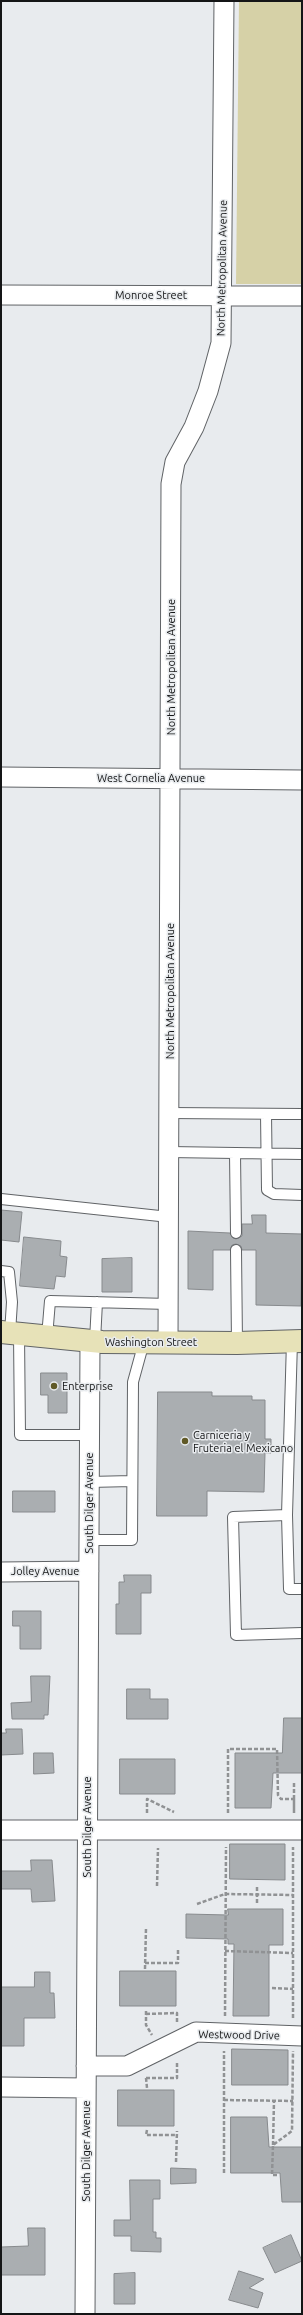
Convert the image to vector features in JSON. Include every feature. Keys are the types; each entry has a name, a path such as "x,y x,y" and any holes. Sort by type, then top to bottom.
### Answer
{"main road":[{"name":"Washington Street","path":"10,1333 92,1341 237,1343 297,1341"}],"street":[{"name":"North Metropolitan Avenue","path":"168,1342 171,484 175,462 194,427 210,384 220,342 222,296 224,1"},
{"name":"Monroe Street","path":"1,295 302,296"},
{"name":"West Cornelia Avenue","path":"1,777 302,780"},
{"name":"South Dilger Avenue","path":"85,2314 89,1482 92,1341"},
{"name":"Jolley Avenue","path":"1,1572 89,1571"},
{"path":"1,1830 87,1830 298,1837"},
{"name":"Westwood Drive","path":"86,2066 127,2066 196,2032 297,2036"},
{"path":"1,2087 86,2088"}],"lane":[{"path":"169,1113 302,1114"},
{"path":"266,1114 267,1190 274,1194 302,1195"},
{"path":"169,1152 302,1154"},
{"path":"235,1154 236,1233"},
{"path":"1,1199 169,1217"},
{"path":"236,1250 237,1343"},
{"path":"1,1271 8,1272 12,1302 10,1333 20,1435 90,1435"},
{"path":"47,1336 50,1301 169,1304"},
{"path":"92,1341 97,1302"},
{"path":"297,1341 287,1515 289,1589 302,1589"},
{"path":"89,1540 132,1540 133,1382 144,1342"},
{"path":"89,1482 132,1481"},
{"path":"287,1515 233,1517 236,1635 302,1633"}],"path":[{"path":"228,1814 228,1749 277,1749 278,1795 281,1799 289,1799 294,1799 294,1806 294,1814 294,1821 294,1814 294,1806 294,1798 294,1783"},
{"path":"147,1820 147,1799 179,1814"},
{"path":"273,2145 292,2131 292,2101 297,2036 293,1989 293,1895 298,1837"},
{"path":"224,2173 226,1840"},
{"path":"157,1886 158,1848"},
{"path":"257,1885 257,1903"},
{"path":"197,1904 225,1894 293,1895"},
{"path":"145,1969 146,1928"},
{"path":"145,1963 178,1963 178,1949"},
{"path":"225,1951 293,1953"},
{"path":"272,1988 293,1989"},
{"path":"146,2078 177,2078 169,2045 177,2014 146,2012 146,2025 169,2045"},
{"path":"143,2075 146,2078 147,2088"},
{"path":"224,2100 292,2101"},
{"path":"274,2100 272,2175 277,2175"},
{"path":"146,2130 146,2135 176,2135"},
{"path":"176,2131 176,2162"}],"shaded area":[{"path":"239,1 302,1 302,284 236,284"}],"building":[{"path":"1,1210 22,1212 19,1242 1,1240"},
{"path":"252,1215 266,1215 266,1233 302,1234 301,1306 256,1305 256,1250 242,1250 241,1246 236,1244 232,1245 230,1250 213,1250 213,1290 188,1289 188,1231 230,1233 233,1238 236,1239 242,1236 242,1224 252,1224"},
{"path":"24,1237 61,1241 60,1256 67,1257 65,1277 56,1276 54,1289 20,1286"},
{"path":"132,1258 132,1292 102,1292 102,1259"},
{"name":"Enterprise","path":"41,1373 67,1373 67,1413 48,1413 48,1395 41,1395"},
{"path":"158,1392 212,1392 212,1396 252,1396 252,1400 265,1400 265,1439 271,1439 271,1453 265,1453 264,1492 207,1491 207,1516 157,1516"},
{"path":"13,1491 55,1491 55,1512 13,1512"},
{"path":"124,1575 151,1575 151,1593 141,1593 141,1634 116,1634 116,1604 119,1604 119,1582 124,1582"},
{"path":"13,1611 41,1611 41,1649 20,1649 20,1626 13,1626"},
{"path":"31,1676 50,1676 48,1715 44,1715 44,1719 12,1719 11,1703 31,1702"},
{"path":"127,1689 150,1689 150,1699 168,1699 168,1719 127,1719"},
{"path":"284,1718 302,1718 302,1773 273,1773 271,1808 235,1808 235,1753 282,1753"},
{"path":"6,1729 22,1729 23,1754 1,1755 1,1733 6,1733"},
{"path":"34,1753 53,1753 54,1773 34,1774"},
{"path":"120,1759 175,1759 175,1794 120,1794"},
{"path":"230,1844 285,1844 285,1880 230,1879"},
{"path":"31,1860 52,1860 55,1901 32,1902 31,1889 1,1889 1,1871 31,1871"},
{"path":"228,1909 283,1909 283,1945 269,1945 269,2016 233,2016 234,1944 228,1944 228,1939 186,1938 186,1914 228,1915"},
{"path":"120,1971 176,1971 176,2006 120,2006"},
{"path":"35,1972 50,1972 50,1993 54,1993 55,2018 24,2018 24,2046 1,2046 1,1987 34,1987"},
{"path":"232,2049 288,2050 288,2085 232,2085"},
{"path":"118,2090 174,2090 174,2126 118,2126"},
{"path":"231,2117 267,2117 269,2147 302,2147 302,2202 282,2202 280,2173 231,2173"},
{"path":"171,2168 196,2169 196,2183 171,2184"},
{"path":"130,2180 160,2180 160,2199 153,2199 153,2232 156,2232 156,2238 161,2238 161,2252 131,2251 131,2236 114,2236 114,2220 130,2220"},
{"path":"28,2228 45,2228 45,2275 1,2275 1,2247 28,2246"},
{"path":"291,2235 302,2261 275,2273 263,2248"},
{"path":"239,2271 264,2279 249,2288 263,2293 258,2308 229,2300"},
{"path":"135,2273 135,2304 114,2304 114,2274"}],"place":[{"name":"Enterprise","path":"54,1386"},
{"name":"Carniceria y Fruteria el Mexicano","path":"185,1441"}]}
